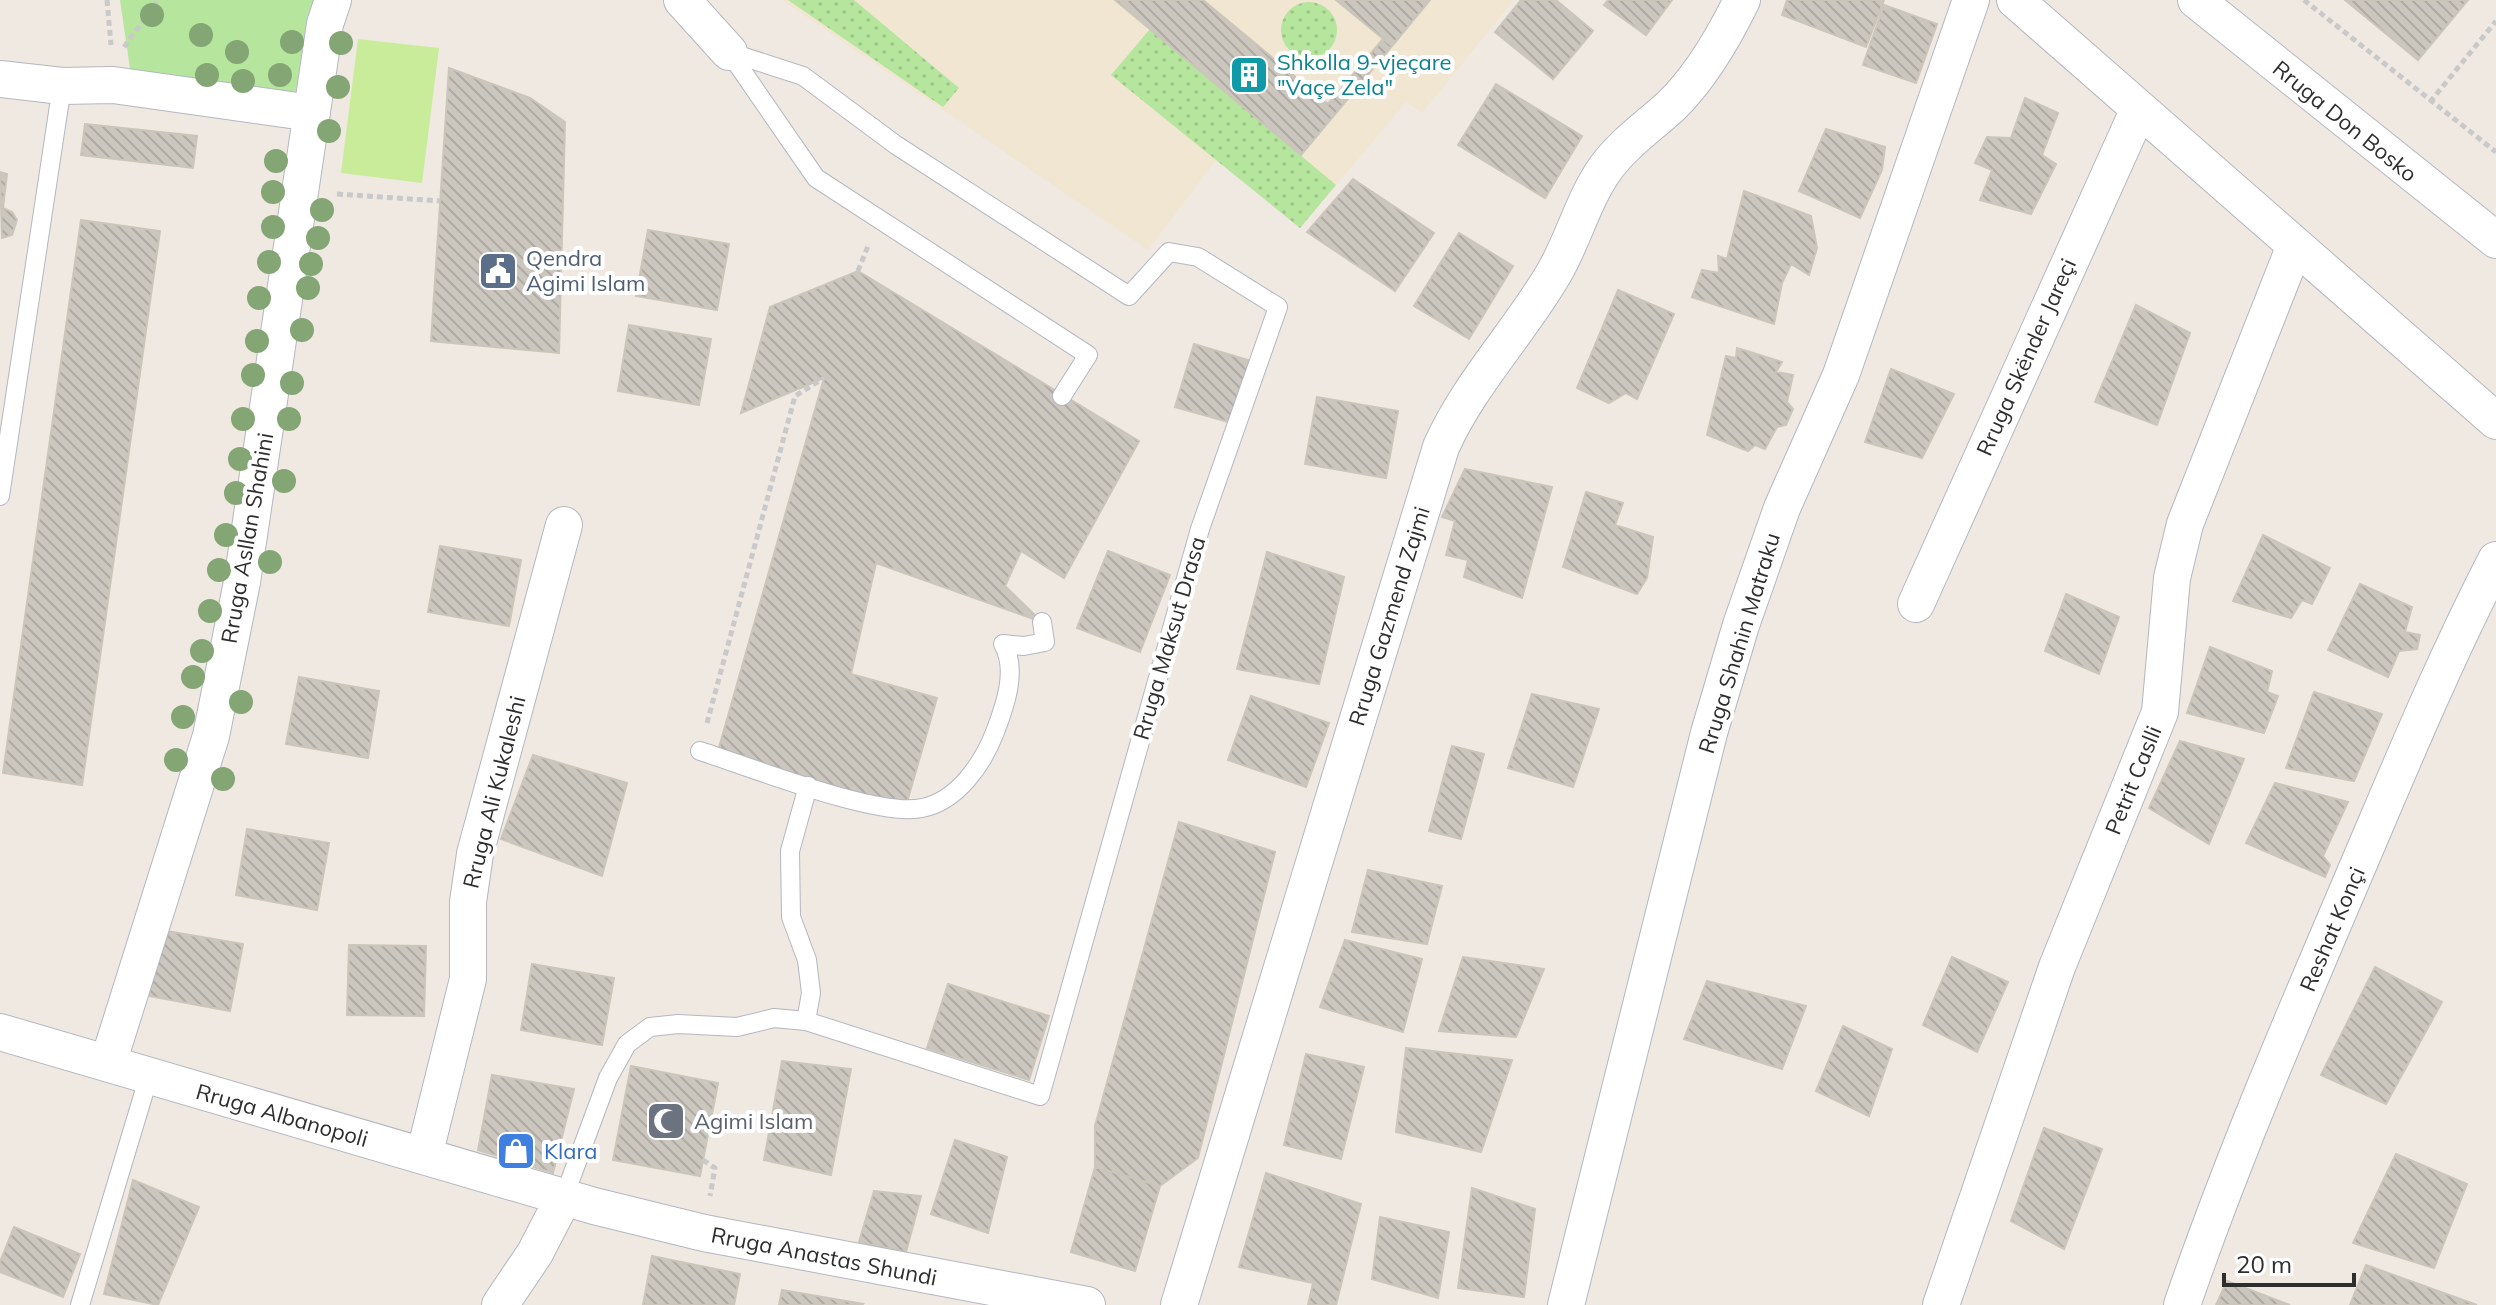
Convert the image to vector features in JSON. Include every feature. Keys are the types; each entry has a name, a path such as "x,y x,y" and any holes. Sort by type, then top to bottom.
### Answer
{"street":[{"name":"Rruga Asllan Shahini","path":"108,1063 211,736 242,582 325,24 333,0"},
{"name":"Rruga Maksut Drasa","path":"682,0 729,52"},
{"name":"Rruga Gazmend Zajmi","path":"1179,1305 1441,447 1458,409 1519,329 1555,271 1604,170 1632,138 1671,105 1706,64 1742,0"},
{"name":"Rruga Shahin Matraku","path":"1566,1305 1709,733 1741,625 1782,508 1841,375 1971,0"},
{"path":"2015,0 2294,248 2496,421"},
{"name":"Rruga Don Bosko","path":"2196,0 2496,240"},
{"path":"0,79 62,86 113,85 312,113"},
{"name":"Rruga Skënder Jareçi","path":"1916,604 2138,111"},
{"name":"Petrit Caslli","path":"1941,1305 2057,967 2160,712 2172,578 2185,524 2294,248"},
{"name":"Rruga Ali Kukaleshi","path":"424,1156 468,979 468,902 475,854 564,525"},
{"name":"Reshat Konçi","path":"2182,1305 2220,1195 2330,933 2454,641 2496,560"},
{"name":"Rruga Albanopoli","path":"0,1032 564,1197"},
{"path":"500,1305 535,1253 564,1197"},
{"name":"Rruga Anastas Shundi","path":"564,1197 704,1233 1087,1305"}],"lane":[{"path":"729,52 816,178 1088,355 1062,396"},
{"name":"Rruga Maksut Drasa","path":"564,1197 608,1078 627,1044 650,1027 678,1024 737,1027 774,1018 806,1021 1040,1096 1200,529 1278,307 1198,257 1169,252 1129,296 896,145 803,76 729,52"},
{"path":"0,496 62,86"},
{"path":"700,751 889,810 923,808 944,798 969,779 987,754 1010,683 1008,653 1003,644 1024,646 1045,642 1042,622"},
{"path":"806,1021 811,993 807,960 791,917 790,851 808,786"},
{"path":"80,1305 149,1076"}],"path":[{"path":"121,51 158,0"},
{"path":"2304,0 2496,152"},
{"path":"2430,102 2496,21"},
{"path":"2489,147 2496,139"},
{"path":"301,191 440,201"},
{"path":"700,751 795,396 824,378"}],"shaded area":[{"path":"782,0 1514,0 1422,113 1406,102 1300,228 1216,160 1148,250"}],"green space":[{"path":"120,0 316,0 294,99 131,75"},
{"path":"788,0 854,0 959,88 943,107"},
{"path":"1309,2 1329,10 1337,30 1329,50 1309,58 1289,50 1281,30 1289,10"},
{"path":"1150,29 1336,185 1300,228 1111,75"},
{"path":"358,39 439,48 422,183 341,173"}],"building":[{"name":"Shkolla 9-vjeçare \"Vaçe Zela\"","path":"1115,0 1203,0 1328,104 1383,39 1392,46 1301,155"},
{"path":"1336,0 1430,0 1392,46"},
{"path":"1521,0 1556,0 1593,31 1553,79 1495,32"},
{"path":"1608,0 1672,0 1646,35 1604,5"},
{"path":"1787,0 1884,0 1866,47 1782,15"},
{"path":"2345,0 2468,0 2418,60"},
{"path":"1884,5 1937,24 1916,83 1863,65"},
{"name":"Qendra Agimi Islam","path":"449,68 530,98 565,122 559,353 431,341"},
{"path":"1496,84 1582,136 1545,198 1458,145"},
{"path":"2025,98 2058,113 2042,155 2056,164 2031,214 1980,200 1992,170 1975,163 1987,137 2011,138"},
{"path":"85,124 197,136 193,168 81,155"},
{"path":"1826,129 1885,147 1882,170 1860,218 1799,191"},
{"path":"0,172 7,174 3,208 12,212 17,220 12,235 2,238"},
{"path":"1353,179 1434,233 1395,291 1307,232"},
{"path":"1744,191 1811,216 1817,248 1809,275 1791,264 1782,283 1774,324 1692,297 1702,270 1719,273 1718,256 1727,259"},
{"path":"81,220 160,231 82,785 3,773"},
{"path":"648,230 729,244 717,310 636,296"},
{"path":"1459,233 1513,266 1469,339 1414,306"},
{"path":"858,271 1139,441 1064,578 1021,551 1005,586 1042,622 876,563 851,674 937,698 905,809 716,758 824,378 741,413 770,307"},
{"path":"1618,290 1674,314 1637,399 1626,393 1609,403 1577,388"},
{"path":"2136,305 2190,333 2157,425 2095,402"},
{"path":"629,325 711,339 699,405 618,391"},
{"path":"1194,344 1251,361 1232,423 1175,407"},
{"path":"1737,348 1782,362 1776,372 1793,375 1787,402 1793,409 1786,425 1777,427 1765,449 1755,445 1748,451 1707,435 1726,356 1736,358"},
{"path":"1891,369 1954,394 1922,458 1865,442"},
{"path":"1317,397 1398,411 1386,478 1305,464"},
{"path":"1465,469 1552,487 1522,598 1464,577 1468,560 1446,555 1455,521 1442,517"},
{"path":"1586,492 1623,503 1615,525 1653,537 1647,578 1637,594 1563,567"},
{"path":"2263,535 2330,568 2312,604 2302,600 2291,618 2233,601"},
{"path":"440,546 521,560 509,626 428,612"},
{"path":"1108,551 1170,575 1140,652 1077,628"},
{"path":"1267,552 1344,577 1319,684 1237,669"},
{"path":"2360,584 2412,607 2405,632 2420,635 2417,649 2399,651 2388,677 2328,650"},
{"path":"2066,594 2119,617 2099,674 2045,651"},
{"path":"2210,647 2272,671 2267,692 2278,696 2264,733 2187,713"},
{"path":"299,677 379,691 368,758 286,744"},
{"path":"2314,692 2382,714 2354,781 2286,768"},
{"path":"1532,694 1599,709 1573,787 1508,768"},
{"path":"1251,696 1329,723 1306,787 1228,760"},
{"path":"2180,741 2244,759 2209,844 2149,808"},
{"path":"1452,746 1484,754 1461,839 1429,831"},
{"path":"533,755 627,783 602,876 501,839"},
{"path":"2275,783 2348,802 2323,856 2330,865 2325,877 2246,843"},
{"path":"1179,822 1275,852 1198,1158 1160,1186 1095,1167 1095,1126"},
{"path":"247,829 329,843 317,910 236,895"},
{"path":"1368,870 1442,886 1427,944 1352,932"},
{"path":"161,930 243,944 230,1011 149,996"},
{"path":"1345,940 1422,959 1403,1032 1320,1007"},
{"path":"349,945 426,946 424,1016 347,1015"},
{"path":"1463,957 1544,969 1516,1037 1439,1031"},
{"path":"1952,957 2008,982 1977,1052 1923,1025"},
{"path":"532,964 614,978 602,1045 521,1030"},
{"path":"2375,967 2442,1002 2386,1104 2321,1075"},
{"path":"1707,981 1806,1006 1782,1069 1684,1039"},
{"path":"948,984 1049,1016 1029,1080 927,1048"},
{"path":"1843,1026 1892,1049 1869,1116 1816,1091"},
{"path":"1406,1048 1512,1060 1481,1152 1396,1132"},
{"path":"1306,1054 1364,1067 1341,1159 1284,1145"},
{"path":"782,1061 851,1069 831,1175 764,1160"},
{"name":"Agimi Islam","path":"631,1066 718,1083 700,1176 613,1160"},
{"path":"492,1075 574,1089 553,1173 478,1150"},
{"path":"2044,1128 2102,1149 2064,1249 2011,1221"},
{"path":"955,1140 1007,1157 988,1233 931,1214"},
{"path":"2396,1154 2467,1184 2434,1268 2353,1243"},
{"path":"1095,1167 1160,1186 1135,1271 1071,1252"},
{"path":"1266,1173 1361,1204 1336,1305 1308,1305 1313,1283 1239,1267"},
{"path":"133,1180 199,1207 158,1305 104,1294"},
{"path":"1472,1188 1535,1209 1524,1297 1458,1288"},
{"path":"874,1191 921,1196 906,1252 859,1242"},
{"path":"1380,1217 1449,1232 1438,1298 1372,1279"},
{"path":"14,1227 80,1254 63,1297 0,1272 0,1262"},
{"path":"652,1256 740,1274 734,1305 643,1305"},
{"path":"2366,1265 2477,1305 2350,1305"},
{"path":"2227,1281 2290,1305 2216,1305"},
{"path":"782,1290 863,1304 779,1305"}],"place":[{"name":"Shkolla 9-vjeçare \"Vaçe Zela\"","path":"1249,75"},
{"name":"Qendra Agimi Islam","path":"498,271"},
{"name":"Agimi Islam","path":"666,1121"},
{"name":"Klara","path":"516,1151"}]}
